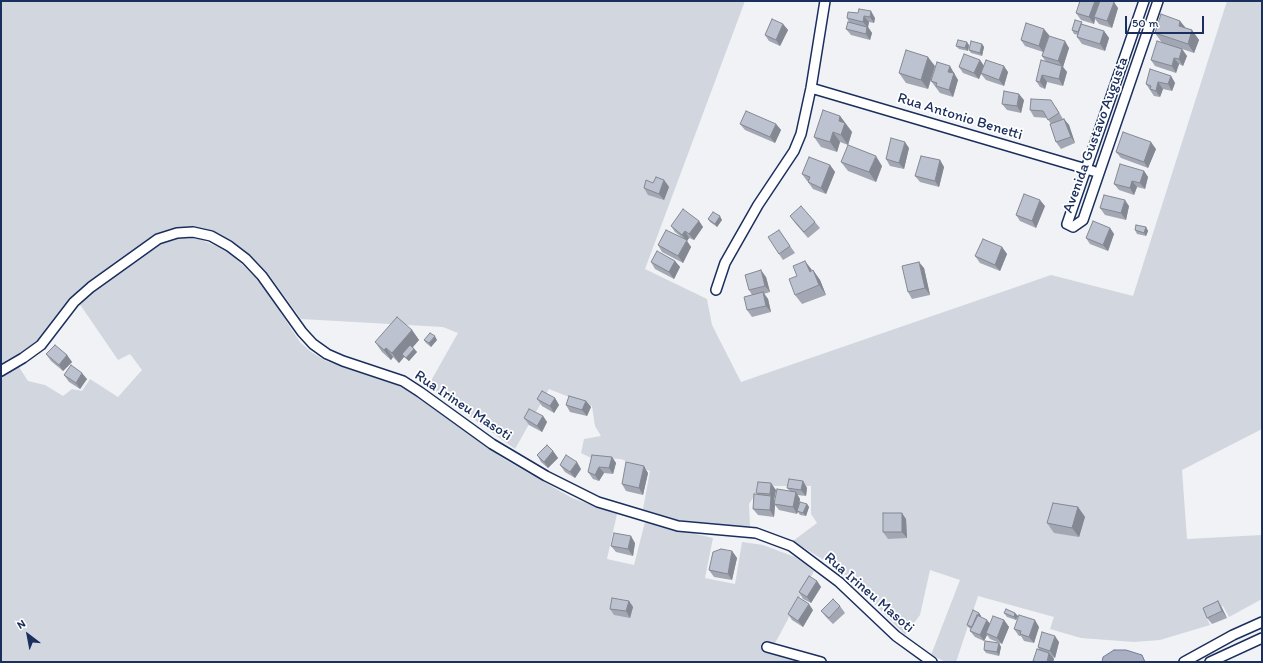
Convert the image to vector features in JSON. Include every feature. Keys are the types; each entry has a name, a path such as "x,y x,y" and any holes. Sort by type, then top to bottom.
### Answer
{"street":[{"path":"716,290 725,263 758,205 794,151 801,134 811,88 825,1"},
{"path":"1143,1 1157,3"},
{"name":"Avenida Gustavo Augusta","path":"1143,1 1087,170 1067,224 1073,226 1083,220 1157,3"},
{"name":"Rua Antonio Benetti","path":"811,88 1100,173"},
{"name":"Rua Irineu Masoti","path":"1,372 24,358 41,345 74,302 91,287 158,239 177,233 193,232 211,236 229,246 246,259 262,276 302,332 313,344 327,354 403,382 420,392 492,444 546,476 598,502 678,526 756,533 791,546 839,582 896,636 932,662"},
{"path":"1184,662 1233,635 1262,622"},
{"path":"1210,662 1262,638"},
{"path":"767,647 821,662"}],"shaded area":[{"path":"1,1 745,1 645,269 707,299 712,325 741,382 1051,275 1133,296 1227,1 1262,1 1262,429 1182,470 1187,539 1262,535 1262,599 1229,617 1223,606 1205,614 1210,625 1160,640 1134,642 1081,638 1050,629 1054,617 978,596 956,662 946,662 931,655 960,580 930,570 920,615 905,635 867,596 832,565 793,541 817,523 811,514 811,486 757,486 755,495 749,504 750,527 678,520 643,509 650,471 621,459 591,458 581,453 584,439 601,436 595,426 592,406 549,389 515,449 428,386 458,333 443,327 301,319 269,275 246,253 231,241 214,232 198,228 183,227 166,232 150,240 50,327 38,342 1,367"},
{"path":"178,236 194,237 228,251 261,283 300,342 311,352 326,361 399,386 425,401 504,459 572,498 617,514 607,559 634,565 645,522 713,538 705,578 735,584 742,542 763,545 795,557 814,571 774,645 766,642 764,651 807,662 1,662 1,376 19,367 28,381 45,385 63,396 72,389 82,391 90,379 118,397 142,370 130,354 118,360 79,303 160,243"}],"water":[{"path":"1114,650 1126,650 1142,655 1145,662 1102,662 1103,657"}],"building":[{"path":"1080,1 1095,1 1089,17 1076,13"},
{"path":"1100,1 1114,2 1107,21 1094,17"},
{"path":"859,9 871,11 870,17 864,16 863,22 847,18 848,12 858,13"},
{"path":"1161,14 1180,21 1179,26 1192,30 1188,44 1155,33"},
{"path":"772,19 783,24 776,40 765,35"},
{"path":"1075,20 1082,22 1078,32 1072,30"},
{"path":"848,22 867,27 866,34 846,29"},
{"path":"1026,23 1044,29 1039,46 1021,40"},
{"path":"1081,24 1104,31 1100,44 1077,37"},
{"path":"1049,36 1065,41 1058,61 1042,56"},
{"path":"958,40 967,42 965,48 956,46"},
{"path":"971,41 982,44 980,53 969,50"},
{"path":"1157,41 1182,49 1179,59 1174,58 1172,66 1151,60"},
{"path":"906,50 928,57 921,80 899,73"},
{"path":"964,54 980,60 974,73 959,67"},
{"path":"986,60 1004,66 999,80 981,73"},
{"path":"1041,60 1062,66 1059,79 1042,75 1040,82 1036,81"},
{"path":"937,62 950,66 948,72 954,73 949,90 936,86 937,83 931,81"},
{"path":"1150,69 1171,76 1168,84 1158,82 1156,91 1150,89 1151,86 1146,84"},
{"path":"1004,91 1019,94 1017,106 1002,104"},
{"path":"1031,99 1051,100 1059,113 1048,120 1043,111 1030,110"},
{"path":"823,110 840,116 839,121 845,123 841,135 833,132 830,142 814,137"},
{"path":"746,111 776,124 770,137 740,124"},
{"path":"1064,119 1071,137 1056,142 1050,124"},
{"path":"1123,132 1151,142 1144,162 1116,152"},
{"path":"891,138 905,142 899,163 886,159"},
{"path":"848,145 876,156 869,172 841,162"},
{"path":"921,156 940,160 935,181 915,176"},
{"path":"809,157 830,165 821,188 808,182 810,177 802,174"},
{"path":"1120,164 1144,171 1140,183 1132,181 1130,188 1114,184"},
{"path":"656,177 664,180 659,194 644,188 646,180 653,183"},
{"path":"1024,194 1040,200 1032,221 1016,215"},
{"path":"1104,195 1125,200 1121,213 1100,208"},
{"path":"801,206 815,222 804,232 790,216"},
{"path":"683,209 699,221 689,234 685,231 682,235 671,226"},
{"path":"713,212 720,216 715,224 708,219"},
{"path":"1093,221 1110,228 1103,245 1086,238"},
{"path":"1136,225 1146,227 1144,233 1135,230"},
{"path":"666,230 687,240 678,256 658,245"},
{"path":"779,230 790,246 779,254 768,237"},
{"path":"983,239 1002,247 995,265 975,256"},
{"path":"657,251 675,261 669,272 651,262"},
{"path":"805,261 810,272 813,270 819,285 795,295 789,279 797,276 793,266"},
{"path":"919,262 925,288 908,292 902,266"},
{"path":"761,270 765,286 749,290 745,275"},
{"path":"763,292 766,306 747,310 744,297"},
{"path":"397,317 412,330 392,353 386,348 384,350 375,342"},
{"path":"430,333 435,336 429,343 424,340"},
{"path":"55,345 67,355 59,365 46,354"},
{"path":"410,345 414,349 406,358 402,354"},
{"path":"71,365 82,373 76,383 64,375"},
{"path":"542,391 555,398 550,406 537,399"},
{"path":"569,396 586,401 582,410 566,405"},
{"path":"529,409 543,416 537,426 524,418"},
{"path":"547,445 553,451 544,462 537,455"},
{"path":"566,455 577,462 570,472 560,465"},
{"path":"592,455 612,457 609,468 599,467 595,475 588,472"},
{"path":"626,462 644,466 639,488 622,484"},
{"path":"789,479 803,481 801,490 787,488"},
{"path":"758,482 771,483 770,494 756,493"},
{"path":"777,489 796,492 793,507 774,504"},
{"path":"754,494 771,496 770,510 753,509"},
{"path":"800,502 807,504 803,513 797,511"},
{"path":"1053,503 1078,507 1072,528 1047,523"},
{"path":"883,513 902,513 902,532 883,532"},
{"path":"614,533 631,536 628,549 611,546"},
{"path":"721,549 732,551 728,574 709,570 713,552"},
{"path":"809,576 817,581 807,597 799,592"},
{"path":"798,597 809,604 798,621 788,614"},
{"path":"612,598 629,601 626,611 610,609"},
{"path":"833,599 840,606 829,618 821,611"},
{"path":"1218,601 1222,611 1207,618 1203,608"},
{"path":"1006,609 1015,613 1014,617 1004,613"},
{"path":"973,610 979,613 972,627 967,625"},
{"path":"977,615 987,620 980,635 970,631"},
{"path":"1019,615 1035,620 1029,637 1020,634 1021,631 1014,629"},
{"path":"993,616 1004,620 997,638 986,633"},
{"path":"1042,632 1055,636 1050,651 1038,647"},
{"path":"985,641 999,643 997,652 984,650"},
{"path":"1037,649 1049,653 1047,662 1033,661"}]}
